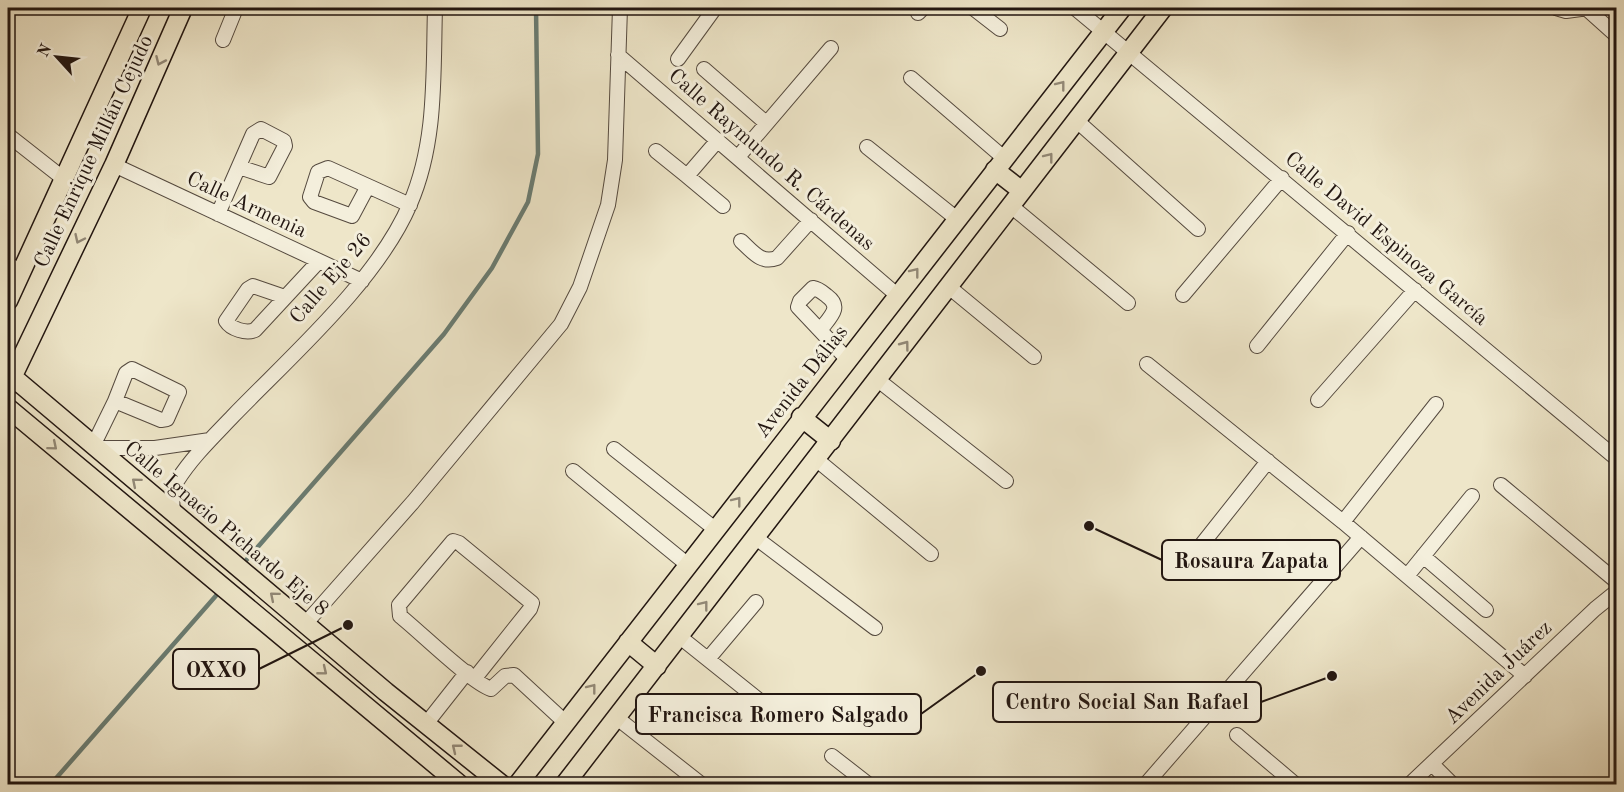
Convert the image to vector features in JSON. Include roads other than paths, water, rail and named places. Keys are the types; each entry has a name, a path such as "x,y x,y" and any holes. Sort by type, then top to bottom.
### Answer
{"main road":[{"name":"Calle Enrique Millán Cejudo","path":"8,301 14,268 64,179 142,8"},
{"name":"Calle Enrique Millán Cejudo","path":"9,379 114,165 183,8"},
{"name":"Avenida Dálias","path":"518,784 801,417 1122,8"},
{"path":"565,784 817,460 1162,8"},
{"path":"1000,164 1022,191"},
{"name":"Calle Ignacio Pichardo Eje 8","path":"9,379 247,573 386,692 501,784"},
{"path":"8,408 459,784"},
{"path":"801,417 831,441"},
{"path":"628,642 657,666"},
{"path":"371,711 386,692"}],"street":[{"path":"223,40 236,8"},
{"name":"Calle Eje 26","path":"173,512 172,494 176,482 210,440 362,281 391,240 410,205 426,161 430,139 435,8"},
{"path":"306,623 413,502 561,324 580,287 608,205 615,160 620,8"},
{"path":"678,59 715,8"},
{"path":"973,8 1000,29"},
{"path":"1075,8 1104,30"},
{"path":"1561,9 1587,8 1617,36"},
{"name":"Calle David Espinoza García","path":"1104,30 1617,458"},
{"path":"738,157 831,48"},
{"name":"Calle Raymundo R. Cárdenas","path":"618,55 897,295"},
{"path":"704,69 766,123"},
{"path":"910,78 1000,164"},
{"path":"1077,121 1198,229"},
{"path":"8,135 64,179"},
{"path":"687,176 718,140"},
{"path":"867,147 957,219"},
{"path":"656,151 723,206"},
{"name":"Calle Armenia","path":"114,165 362,281"},
{"path":"218,214 239,167"},
{"path":"1183,296 1282,178"},
{"path":"368,186 410,205"},
{"path":"1011,206 1128,303"},
{"path":"741,241 763,260 770,261 777,258 811,220"},
{"path":"1257,346 1348,233"},
{"path":"285,297 319,261"},
{"path":"950,286 1034,357"},
{"path":"1318,400 1415,290"},
{"path":"821,329 847,359"},
{"path":"1148,364 1343,522 1525,676"},
{"path":"115,401 161,420 171,414 178,392 129,370 94,447 155,448 210,440"},
{"path":"878,380 1006,481"},
{"path":"1343,522 1436,404"},
{"path":"614,449 715,529"},
{"path":"817,460 931,554"},
{"path":"1195,553 1268,461"},
{"path":"573,471 688,565"},
{"path":"1501,485 1617,581"},
{"path":"1407,576 1472,496"},
{"path":"1146,784 1361,537"},
{"path":"756,538 875,628"},
{"path":"426,724 471,675 530,609 532,603 459,543 453,541 448,544 397,610 400,616 471,675 491,689 505,676 514,675 566,723"},
{"path":"1423,556 1486,610"},
{"name":"Avenida Juárez","path":"1410,784 1595,609 1617,592"},
{"path":"708,659 756,602"},
{"path":"680,637 765,705"},
{"path":"617,718 701,784"},
{"path":"1237,735 1294,784"},
{"path":"832,756 868,784"},
{"path":"1432,764 1452,784"}],"waterway":[{"path":"242,565 444,334 492,268 528,202 538,154 536,8"},
{"path":"51,784 221,590"}],"place":[{"name":"Rosaura Zapata","path":"1089,526"},
{"name":"OXXO","path":"348,625"},
{"name":"Francisca Romero Salgado","path":"981,671"},
{"name":"Centro Social San Rafael","path":"1332,676"}]}
